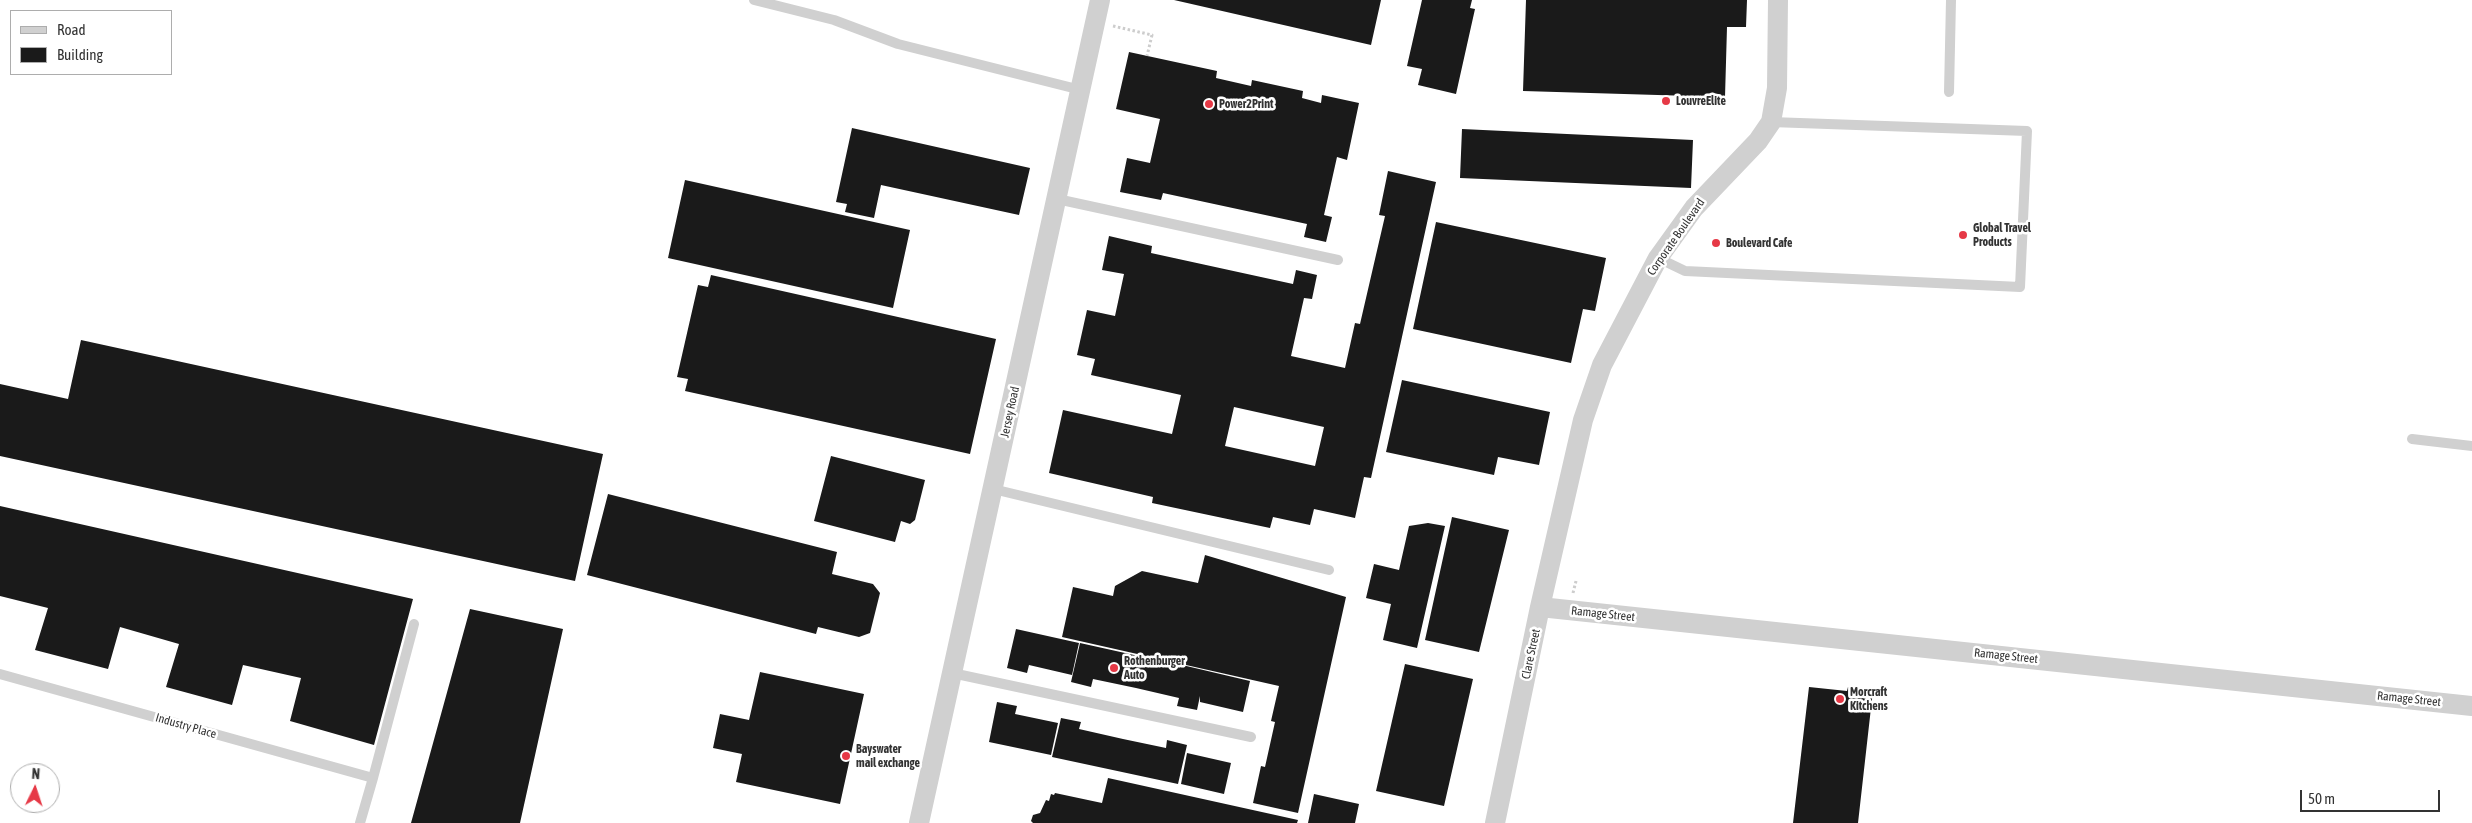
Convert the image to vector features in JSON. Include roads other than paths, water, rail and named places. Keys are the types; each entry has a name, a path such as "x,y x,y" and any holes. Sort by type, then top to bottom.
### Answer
{"street":[{"name":"Jersey Road","path":"919,823 1100,0"},
{"name":"Corporate Boulevard","path":"1567,485 1583,420 1602,365 1658,258 1694,208 1758,141 1771,122 1777,88 1778,0"},
{"name":"Clare Street","path":"1495,823 1567,485"},
{"name":"Ramage Street","path":"1540,607 2472,706"}],"lane":[{"path":"754,0 834,20 898,44 1080,90"},
{"path":"1949,92 1951,0"},
{"path":"1658,258 1684,271 2020,287 2027,131 1771,122"},
{"path":"1057,199 1338,260"},
{"path":"2412,439 2472,446"},
{"path":"992,489 1330,570"},
{"path":"360,823 414,624"},
{"path":"952,673 1251,737"},
{"name":"Industry Place","path":"0,674 372,778"}],"place":[{"name":"LouvreElite","path":"1666,101"},
{"name":"Power2Print","path":"1209,104"},
{"name":"Global Travel Products","path":"1963,235"},
{"name":"Boulevard Cafe","path":"1716,243"},
{"name":"Rothenburger Auto","path":"1114,668"},
{"name":"Morcraft Kitchens","path":"1840,699"},
{"name":"Bayswater mail exchange","path":"846,756"}]}
